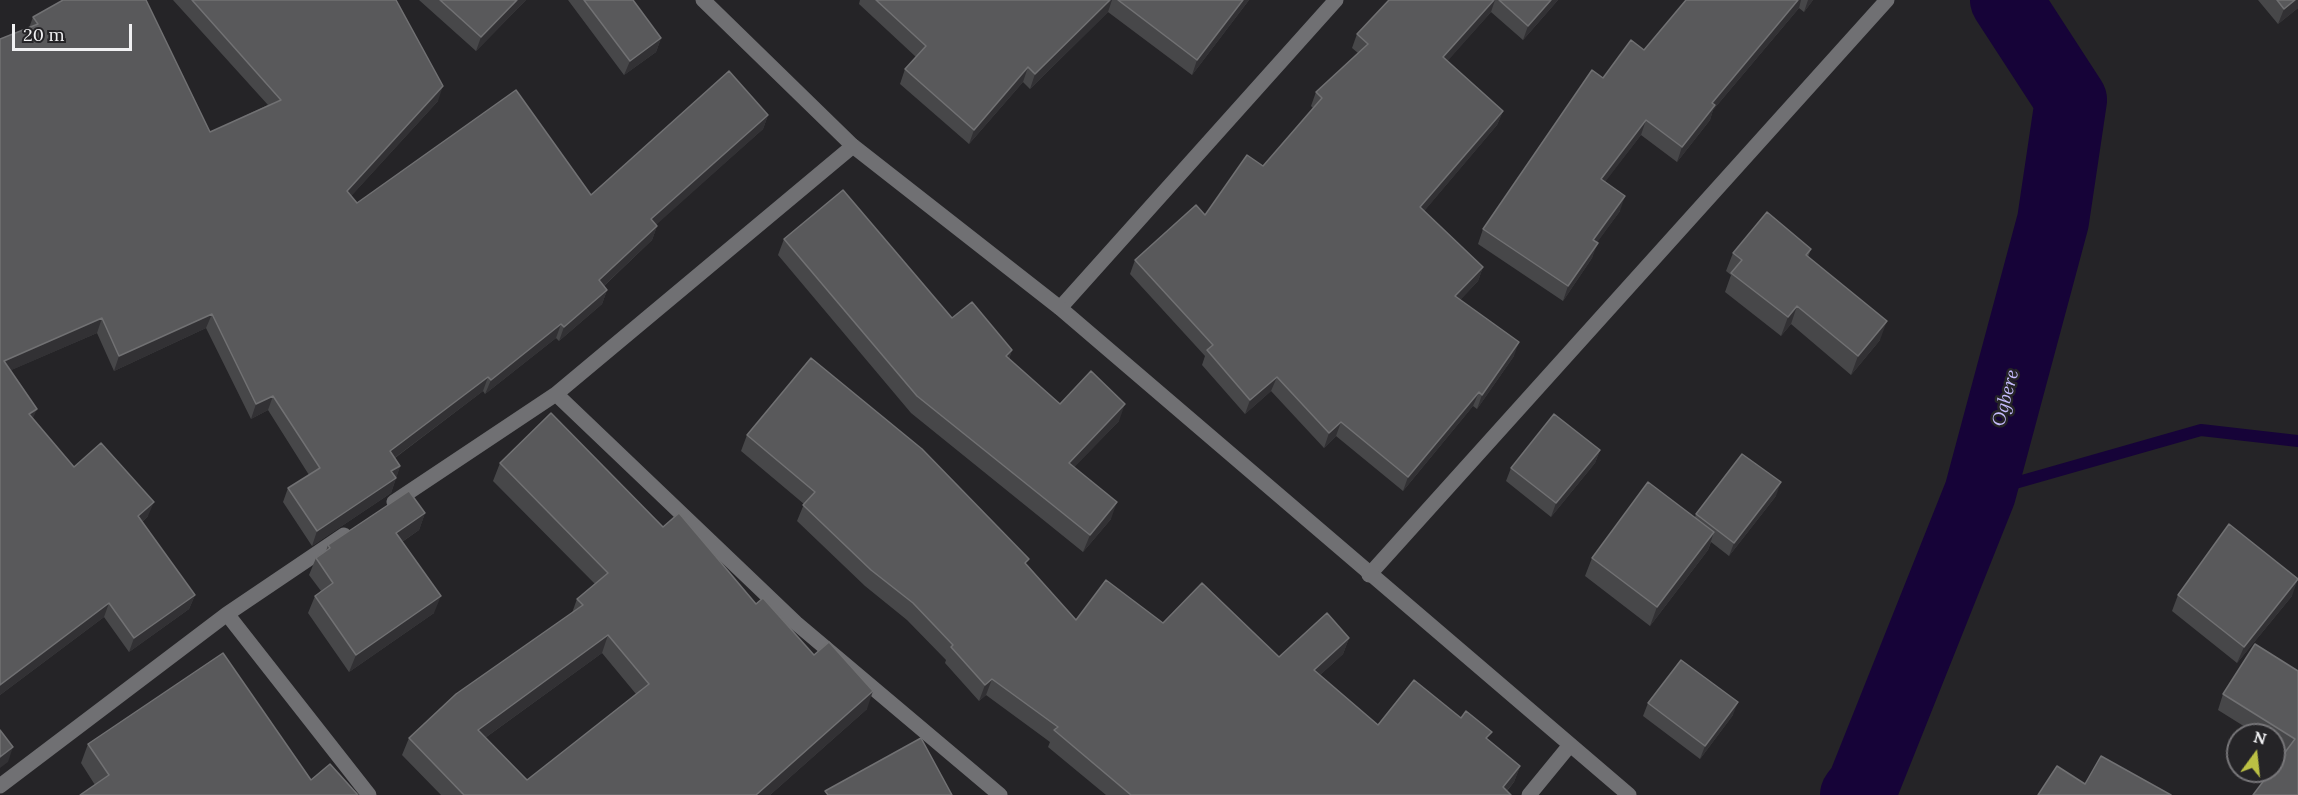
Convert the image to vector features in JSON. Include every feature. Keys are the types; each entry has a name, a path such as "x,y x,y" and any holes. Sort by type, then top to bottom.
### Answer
{"street":[{"path":"703,0 853,146 1060,308 1369,575 1629,795"},
{"path":"1060,308 1336,0"},
{"path":"1369,575 1887,0"},
{"path":"386,507 556,394 853,146"},
{"path":"556,394 796,623 1000,795"},
{"path":"0,786 226,614 356,527"},
{"path":"226,614 369,795"},
{"path":"1529,795 1570,746"}],"building":[{"path":"63,0 146,0 210,132 281,100 192,0 396,0 443,86 347,191 357,203 516,90 591,195 729,71 768,115 651,219 657,226 599,280 607,290 564,327 561,324 491,380 488,377 390,451 400,466 391,471 396,478 317,531 288,488 320,468 273,396 256,404 212,314 119,356 102,318 4,361 37,409 29,414 74,467 101,443 154,502 138,516 195,595 134,638 109,603 0,685 0,39 38,24 33,17"},
{"path":"440,0 517,0 481,37"},
{"path":"584,0 633,0 661,38 630,61"},
{"path":"876,0 1110,0 1035,74 1028,67 974,130 905,69 926,46"},
{"path":"1118,0 1243,0 1197,60"},
{"path":"1389,0 1494,0 1443,57 1503,111 1420,207 1483,267 1455,296 1519,342 1482,395 1479,392 1408,477 1341,422 1329,433 1277,377 1250,400 1207,350 1213,345 1135,260 1196,205 1205,215 1247,155 1263,166 1322,98 1316,92 1368,44 1357,34"},
{"path":"1499,0 1551,0 1528,26"},
{"path":"1686,0 1798,0 1712,103 1715,105 1682,147 1646,120 1601,179 1625,196 1593,240 1598,243 1568,286 1483,229 1592,70 1603,78 1631,40 1644,50"},
{"path":"2277,0 2295,0 2284,9"},
{"path":"843,190 952,318 972,302 1012,350 1006,356 1060,404 1091,371 1125,404 1069,463 1117,502 1090,535 917,396 784,239"},
{"path":"1767,212 1811,249 1806,255 1887,321 1858,356 1797,306 1788,317 1731,273 1742,260 1733,253"},
{"path":"811,358 922,449 1029,559 1025,563 1076,620 1106,580 1163,623 1202,583 1279,657 1327,613 1349,638 1314,670 1378,725 1414,680 1461,718 1466,711 1492,732 1486,738 1520,766 1503,787 1511,795 1131,795 1054,730 1058,727 992,679 985,685 951,647 953,645 913,603 871,570 803,505 815,492 747,435"},
{"path":"551,413 663,527 679,513 756,604 763,598 814,655 829,642 873,691 756,795 464,795 409,738 456,694 583,605 577,599 608,573 500,463","holes":["608,635 649,684 527,780 478,730"]},
{"path":"1554,414 1600,450 1556,503 1511,468"},
{"path":"1742,454 1781,482 1734,543 1696,514"},
{"path":"1648,482 1714,532 1657,607 1592,558"},
{"path":"409,491 425,513 396,533 441,596 356,655 315,596 333,583 316,558 330,548 328,545"},
{"path":"2229,524 2298,579 2244,647 2178,595"},
{"path":"2255,644 2298,671 2298,795 2253,795 2262,783 2286,783 2286,751 2295,739 2286,733 2286,723 2269,723 2223,694"},
{"path":"223,653 311,780 330,764 358,795 80,795 109,775 88,744"},
{"path":"1681,660 1738,702 1705,746 1648,703"},
{"path":"0,730 13,747 0,757"},
{"path":"921,738 952,795 828,795 825,791"},
{"path":"2101,756 2171,795 2038,795 2057,766 2085,784"}],"waterway":[{"name":"Ogbere","path":"1856,795 1863,786 1980,493 2053,221 2071,100 2006,0"},
{"path":"1980,493 2201,430 2298,441"}]}
